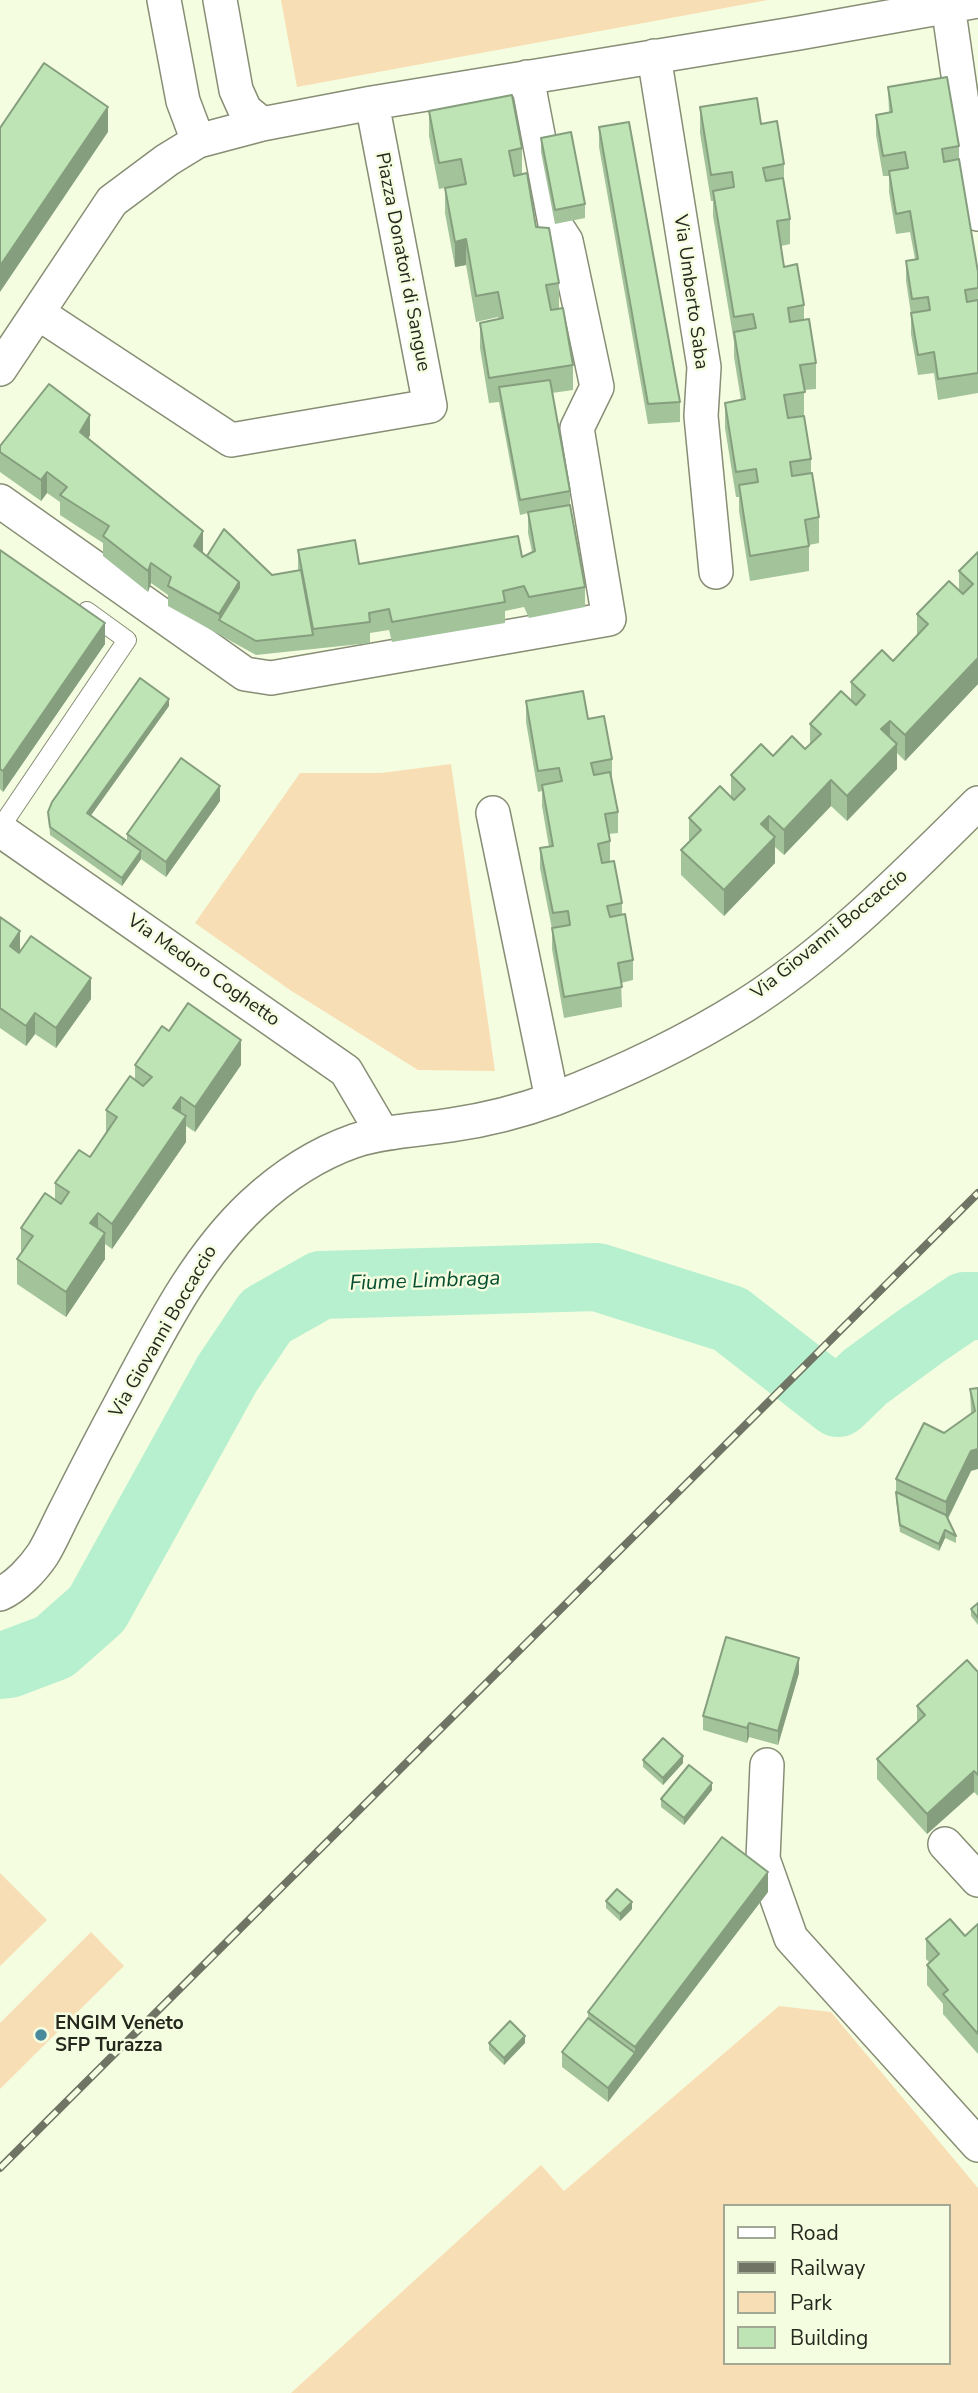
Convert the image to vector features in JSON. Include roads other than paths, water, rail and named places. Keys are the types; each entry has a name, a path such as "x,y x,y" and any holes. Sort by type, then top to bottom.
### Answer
{"street":[{"path":"164,0 183,101 198,141"},
{"path":"220,0 236,90 245,110 262,124"},
{"path":"0,369 112,201 167,160 198,141 262,124 372,103 963,3 978,214"},
{"name":"Via Umberto Saba","path":"654,56 704,367 701,416 716,572"},
{"path":"0,500 245,674 271,678 609,619 577,428 597,387 566,241 555,224 527,77"},
{"name":"Piazza Donatori di Sangue","path":"38,313 231,440 430,406 372,103"},
{"name":"Via Giovanni Boccaccio","path":"0,1594 11,1589 42,1555 129,1388 188,1284 217,1241 254,1202 294,1172 354,1141 496,1116 552,1099 692,1036 745,1005 799,966 860,916 978,803"},
{"path":"493,813 552,1099"},
{"name":"Via Medoro Coghetto","path":"0,829 346,1071 383,1134"},
{"path":"767,1765 762,1859 791,1938 978,2145"},
{"path":"945,1844 978,1880"}],"lane":[{"path":"0,829 127,640 74,602"}],"waterway":[{"name":"Fiume Limbraga","path":"0,1665 54,1647 97,1609 227,1374 266,1316 321,1285 597,1277 730,1319 838,1403 865,1377 921,1336 965,1306 978,1306"}],"railway":[{"path":"0,2168 978,1193"}],"place":[{"name":"ENGIM Veneto SFP Turazza","path":"41,2035"}]}
